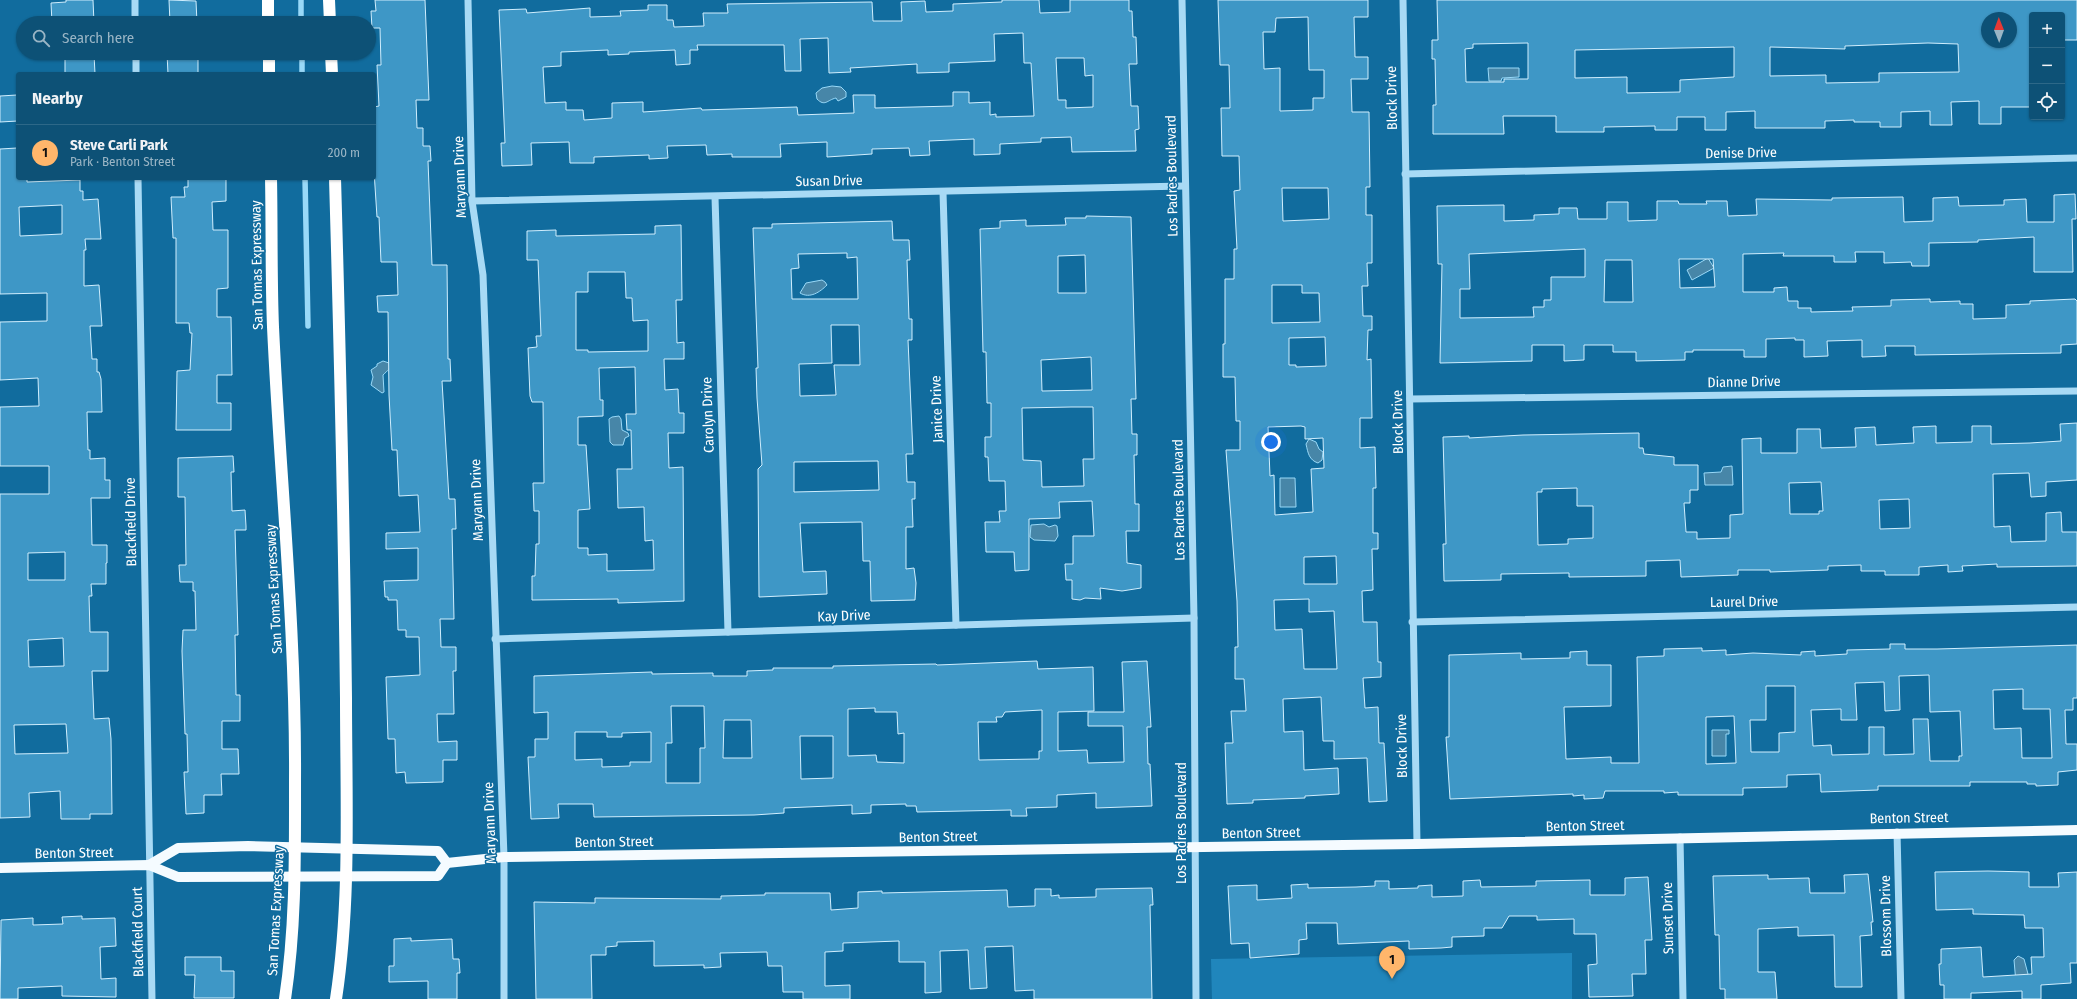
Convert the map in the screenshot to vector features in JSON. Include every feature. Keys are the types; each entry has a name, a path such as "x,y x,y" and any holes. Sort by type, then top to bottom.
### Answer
{"highway":[{"path":"268,0 268,16"},
{"path":"329,0 330,16"},
{"path":"269,60 269,72"},
{"path":"331,60 332,72"},
{"name":"San Tomas Expressway","path":"271,180 273,326 293,650 295,877 290,963 285,999"},
{"path":"335,180 345,582 346,848 346,877 340,970 336,999"}],"main road":[{"name":"Benton Street","path":"446,863 504,857 1194,848 1897,832 2077,830"},
{"name":"Benton Street","path":"149,865 178,848 248,846 295,846 438,851 446,863"},
{"name":"Benton Street","path":"0,868 149,865 178,877 438,876 446,863"}],"street":[{"path":"135,0 136,16"},
{"name":"Maryann Drive","path":"468,0 472,201 483,276 504,857 504,999"},
{"name":"Los Padres Boulevard","path":"1182,0 1194,618 1194,848 1196,999"},
{"name":"Block Drive","path":"1404,0 1405,174 1417,844"},
{"path":"136,60 136,72"},
{"name":"Denise Drive","path":"1405,174 2077,158"},
{"name":"Blackfield Drive","path":"138,180 149,865"},
{"name":"Susan Drive","path":"472,201 1185,186"},
{"name":"Janice Drive","path":"943,192 956,626"},
{"name":"Carolyn Drive","path":"715,197 728,632"},
{"name":"Dianne Drive","path":"1410,399 2077,391"},
{"name":"Laurel Drive","path":"1412,622 2077,607"},
{"name":"Kay Drive","path":"495,639 1194,618"},
{"name":"Blossom Drive","path":"1897,832 1901,999"},
{"name":"Sunset Drive","path":"1680,838 1683,999"},
{"name":"Blackfield Court","path":"149,865 152,999"}],"shaded area":[{"path":"1488,68 1519,68 1519,77 1502,78 1501,81 1489,81"},
{"path":"832,86 841,87 846,92 846,97 838,101 836,98 824,103 817,99 816,93 822,88"},
{"path":"1708,258 1714,268 1692,280 1687,270"},
{"path":"822,280 827,285 815,294 804,295 800,293 806,283"},
{"path":"383,361 389,363 390,367 383,375 384,392 382,393 371,385 373,377 371,370"},
{"path":"619,416 621,419 622,430 628,433 629,436 625,438 623,445 613,445 610,442 609,419"},
{"path":"1309,439 1316,442 1319,449 1323,452 1322,460 1318,463 1311,458 1308,453 1306,444"},
{"path":"1732,466 1733,485 1705,485 1704,473 1721,472 1723,467"},
{"path":"1280,478 1295,478 1296,507 1280,507"},
{"path":"1044,524 1049,527 1055,525 1057,526 1058,536 1055,541 1034,540 1030,537 1031,525"},
{"path":"1712,730 1729,730 1729,734 1726,734 1726,756 1712,756"},
{"path":"1572,953 1572,999 1212,999 1211,959"},
{"path":"2018,956 2024,959 2028,974 2016,983 2014,960"}],"building":[{"path":"66,0 93,0 94,16 52,16 51,3 66,2"},
{"path":"169,0 196,1 197,16 170,16"},
{"path":"375,0 425,0 429,100 416,100 417,128 423,128 423,146 430,146 431,161 428,161 432,265 447,265 448,359 450,359 451,381 442,381 449,499 455,499 456,529 452,529 454,619 440,619 441,647 456,647 456,671 453,671 454,714 437,714 438,742 457,741 457,760 443,760 443,782 406,783 405,772 396,773 395,739 388,739 386,677 420,675 419,637 406,637 406,630 398,630 397,600 388,600 388,597 385,597 384,581 418,580 418,548 386,549 386,533 420,532 418,495 399,496 397,450 392,450 389,395 388,312 378,312 377,296 398,295 397,262 381,262 379,217 377,217 375,180 376,180 376,107 379,106 377,65 381,65 380,28 376,28 376,16 371,16 371,11 376,11"},
{"path":"1002,0 1039,0 1040,13 1070,12 1070,0 1129,0 1129,11 1132,11 1133,37 1136,37 1137,64 1129,64 1131,106 1138,106 1139,129 1135,130 1136,151 1072,152 1071,137 1041,138 1041,142 1000,144 1000,154 974,155 974,139 929,141 930,155 910,156 909,148 872,149 872,154 827,157 827,142 780,144 781,157 732,157 732,154 707,155 706,145 667,146 668,158 649,159 649,155 594,157 594,163 570,163 569,142 531,143 532,165 502,166 501,143 505,143 499,10 526,9 527,13 590,8 590,17 621,16 620,11 648,10 648,5 667,5 667,20 673,20 674,27 704,26 703,13 728,13 727,4 872,2 873,21 902,21 901,2 925,1 926,12 953,11 953,4 1002,2","holes":["1023,33 1024,63 1031,63 1034,116 996,117 996,114 990,115 990,102 969,103 969,92 953,92 953,106 875,108 875,95 853,95 854,113 798,115 797,107 702,110 701,108 643,112 643,102 612,103 612,118 584,120 583,110 566,110 566,102 545,103 543,67 561,66 561,52 608,50 608,55 629,54 629,52 675,50 676,65 690,64 690,50 698,50 697,45 784,45 785,71 801,71 800,39 828,38 829,73 851,72 850,68 917,64 917,73 949,72 949,63 995,61 994,34","1056,58 1084,58 1085,76 1093,75 1093,107 1066,108 1066,100 1058,100"]},
{"path":"1218,0 1368,0 1368,17 1354,17 1355,57 1368,57 1368,79 1351,79 1352,112 1369,112 1370,187 1366,187 1366,215 1372,215 1372,263 1367,263 1368,286 1362,286 1363,316 1372,316 1372,330 1368,330 1367,360 1371,359 1372,418 1360,418 1360,448 1375,447 1376,488 1373,488 1373,533 1378,533 1378,549 1372,549 1373,590 1362,591 1363,622 1377,622 1378,662 1381,662 1381,677 1363,678 1365,708 1378,707 1379,743 1384,743 1387,801 1369,802 1367,758 1334,759 1334,741 1323,741 1321,697 1283,699 1284,732 1303,731 1304,770 1338,768 1339,794 1305,796 1305,798 1253,800 1253,803 1227,804 1225,743 1233,743 1231,711 1246,711 1244,679 1235,679 1235,647 1238,647 1237,601 1226,450 1240,450 1240,421 1236,421 1235,377 1223,377 1223,344 1225,344 1225,279 1234,279 1234,249 1237,249 1234,191 1240,190 1239,156 1222,156 1221,108 1230,108 1229,65 1220,65","holes":["1308,17 1309,70 1324,70 1324,98 1313,98 1313,110 1280,111 1280,68 1264,69 1263,32 1275,32 1276,18","1282,188 1328,188 1329,219 1283,221","1272,285 1302,285 1302,293 1319,293 1320,322 1272,323","1325,337 1326,366 1296,367 1296,365 1289,365 1289,338","1301,426 1305,427 1305,439 1323,438 1324,468 1311,469 1313,512 1275,515 1274,475 1270,476 1268,427","1336,556 1337,584 1304,584 1304,557","1309,599 1309,612 1334,611 1337,669 1304,669 1302,629 1275,630 1274,600"]},
{"path":"1437,0 2077,0 2077,40 2065,40 2065,12 2029,12 2029,107 2001,107 2001,124 1979,124 1979,101 1951,102 1952,125 1930,125 1930,111 1901,112 1901,127 1880,127 1880,122 1854,122 1854,120 1825,121 1825,128 1755,128 1755,111 1726,112 1726,130 1705,130 1705,117 1677,117 1677,130 1655,130 1655,126 1604,127 1604,132 1556,132 1556,116 1503,116 1504,134 1433,134 1433,105 1436,105 1435,59 1432,59 1432,40 1438,40","holes":["1528,43 1528,79 1504,79 1504,82 1466,82 1465,49 1473,48 1473,44","1928,43 1958,44 1959,72 1879,73 1879,82 1826,83 1826,75 1770,76 1770,47 1845,49 1845,46","1734,47 1734,77 1680,80 1680,92 1627,93 1627,77 1575,78 1575,50"]},
{"path":"65,60 94,60 95,72 65,72"},
{"path":"167,60 198,60 198,72 168,72"},
{"path":"16,95 16,121 0,122 0,96"},
{"path":"16,148 16,180 27,180 27,182 80,180 80,191 83,191 83,200 98,199 101,239 85,239 86,250 84,250 84,286 99,285 102,326 90,326 92,359 97,359 97,372 99,372 101,379 102,412 87,412 88,450 90,450 90,459 105,458 105,480 110,480 110,498 91,498 92,545 107,545 107,563 106,584 91,584 92,596 89,596 90,632 108,632 108,671 92,671 94,719 109,718 111,739 112,814 90,814 90,819 61,819 60,791 29,793 30,817 0,818 0,494 49,494 49,466 0,466 0,407 39,406 38,378 0,380 0,322 47,321 47,293 0,294 0,149","holes":["62,205 62,234 20,236 19,207","65,552 65,580 28,580 28,553","63,638 64,666 29,667 28,640","66,724 68,753 15,754 14,725"]},
{"path":"188,180 226,180 226,201 212,202 213,230 228,230 228,288 217,289 217,317 231,317 232,375 217,375 217,403 231,403 231,430 176,430 177,371 190,370 192,333 190,333 189,323 176,323 176,238 173,238 171,197 185,197 184,187 188,187"},
{"path":"2075,194 2076,219 2072,219 2073,272 2034,272 2034,237 1978,240 1978,242 1929,243 1929,266 1912,266 1911,262 1884,263 1884,252 1855,252 1856,262 1834,262 1834,256 1783,256 1784,253 1743,254 1743,292 1774,292 1774,288 1787,287 1788,301 1798,301 1798,308 1811,308 1811,312 1853,311 1852,307 1891,306 1891,300 1930,299 1930,302 1960,301 1960,304 1973,304 1973,319 2006,318 2006,305 2030,304 2030,301 2075,299 2077,301 2077,344 2061,345 2061,353 1915,355 1915,346 1885,346 1886,356 1862,357 1862,340 1827,341 1828,356 1804,357 1804,340 1795,340 1795,338 1766,339 1766,357 1744,357 1744,350 1693,350 1693,352 1685,352 1685,360 1636,361 1636,352 1613,352 1613,345 1584,345 1584,360 1564,361 1564,345 1532,345 1532,361 1440,363 1442,264 1438,264 1437,206 1504,205 1504,221 1534,220 1534,215 1559,214 1559,208 1577,208 1578,219 1607,219 1607,202 1628,202 1628,221 1657,220 1657,201 1678,201 1679,204 1707,204 1706,201 1727,201 1728,216 1757,215 1756,199 1832,200 1832,198 1903,197 1904,222 1933,221 1933,198 1958,197 1959,206 2004,205 2004,200 2026,199 2027,222 2054,222 2054,195","holes":["1585,249 1585,277 1551,277 1551,300 1544,300 1544,307 1533,307 1534,317 1460,318 1460,289 1470,289 1469,254","1679,259 1713,259 1715,287 1680,288","1605,260 1632,260 1633,302 1604,302"]},
{"path":"1086,216 1131,217 1136,399 1131,399 1132,434 1137,434 1137,455 1134,455 1135,504 1139,504 1139,531 1126,531 1127,563 1141,565 1141,588 1122,591 1100,588 1101,599 1085,598 1080,600 1072,599 1072,580 1066,580 1065,564 1073,564 1073,536 1094,536 1092,501 1059,502 1060,518 1029,519 1029,570 1015,571 1014,552 986,552 985,522 1000,522 999,511 1006,511 1005,481 989,481 988,457 985,457 985,437 991,437 991,403 987,403 986,352 983,352 980,229 1000,228 1000,221 1026,220 1026,226 1066,225 1065,218 1086,218","holes":["1085,255 1086,293 1058,293 1058,256","1091,357 1092,390 1042,391 1041,360","1093,407 1094,459 1083,459 1084,486 1042,487 1041,461 1023,460 1022,408"]},
{"path":"892,221 893,240 909,240 910,260 907,260 909,319 912,319 912,340 908,340 913,454 906,454 907,482 915,482 915,499 912,499 913,527 906,527 906,569 914,568 916,583 915,600 871,601 870,561 863,561 862,522 800,523 803,572 826,571 827,594 759,597 758,469 762,465 757,398 756,368 758,368 753,228 772,228 772,224","holes":["847,253 847,258 857,257 858,299 792,299 791,269 799,268 798,254","831,325 859,325 860,365 834,365 836,395 800,396 799,364 832,363","878,461 879,490 794,492 794,462"]},
{"path":"681,225 682,300 676,300 677,343 684,342 684,359 664,359 665,390 678,389 679,413 684,413 684,433 668,433 669,468 683,467 684,601 618,603 618,599 532,600 532,576 535,576 536,544 539,544 539,511 534,511 533,483 544,483 543,402 532,402 530,396 528,348 537,347 536,336 541,336 538,260 527,260 527,231 556,230 556,236 655,234 655,226","holes":["588,272 625,272 626,298 632,298 633,321 648,320 648,351 588,352 588,350 576,350 576,292 588,292","635,367 636,414 626,414 627,430 631,430 632,469 617,469 618,508 644,507 645,541 653,540 654,570 607,571 607,554 588,555 588,548 578,548 578,510 590,509 586,445 578,445 578,417 603,416 603,400 600,400 599,368"]},
{"path":"2077,423 2077,480 2046,482 2046,496 2031,497 2029,473 1993,474 1994,527 2010,526 2011,542 2046,541 2046,513 2061,512 2062,532 2077,532 2077,566 1997,567 1997,564 1962,566 1963,571 1948,572 1948,565 1919,567 1919,575 1885,575 1885,571 1861,571 1861,565 1828,566 1828,570 1770,572 1770,570 1738,570 1738,575 1681,577 1680,560 1646,561 1646,576 1569,577 1569,573 1501,574 1501,580 1444,581 1443,544 1446,544 1443,437 1469,436 1469,438 1523,435 1639,433 1639,448 1643,448 1644,454 1674,457 1674,465 1698,465 1698,490 1690,490 1690,503 1684,503 1686,532 1697,532 1697,539 1730,538 1730,515 1743,514 1742,439 1761,438 1761,453 1797,453 1797,429 1820,429 1821,448 1856,447 1855,428 1875,427 1876,445 1914,443 1913,427 1936,426 1936,443 1972,442 1972,426 1991,426 1991,444 2030,443 2061,441 2060,424","holes":["1821,482 1823,511 1819,511 1819,514 1790,514 1789,483","1577,488 1577,506 1593,506 1593,538 1568,539 1568,544 1538,545 1537,492 1542,492 1542,489","1909,499 1910,528 1880,529 1879,500"]},
{"path":"233,456 234,472 231,472 232,511 245,510 246,526 246,530 235,530 238,635 235,635 236,695 240,695 240,721 222,721 222,749 238,749 239,774 221,774 222,795 204,795 204,813 186,814 184,772 188,772 182,651 183,630 196,630 195,591 193,591 193,582 180,582 179,565 186,565 185,497 178,497 178,458"},
{"path":"1890,644 1905,644 1905,649 2077,645 2077,698 2073,698 2073,710 2065,710 2066,744 2077,744 2077,770 2058,772 2058,785 2036,786 2036,784 2027,784 2027,782 1970,782 1970,786 1878,786 1878,790 1821,792 1820,774 1787,775 1787,787 1743,788 1743,795 1678,795 1678,792 1664,793 1664,791 1605,791 1603,798 1584,799 1584,795 1573,796 1573,794 1450,799 1446,737 1449,737 1449,655 1521,653 1521,659 1570,658 1570,652 1587,651 1587,665 1611,665 1611,706 1564,707 1566,759 1611,757 1611,763 1639,763 1637,657 1664,656 1664,649 1702,648 1702,651 1726,650 1726,655 1753,653 1801,655 1801,652 1815,651 1815,656 1847,654 1847,650 1890,649","holes":["1929,675 1930,712 1960,711 1962,756 1959,756 1959,761 1930,761 1928,719 1913,719 1914,754 1884,755 1884,727 1869,727 1869,754 1832,755 1831,745 1813,746 1811,710 1841,709 1841,720 1857,720 1855,683 1884,682 1885,711 1900,710 1899,676","1766,686 1795,686 1795,732 1779,733 1779,752 1751,752 1750,720 1766,720","2023,689 2023,709 2050,709 2052,758 2022,758 2021,728 1994,729 1993,690","1734,716 1736,763 1706,764 1706,717"]},
{"path":"1037,661 1038,669 1093,667 1094,711 1058,712 1058,751 1087,750 1088,763 1124,762 1123,726 1088,726 1088,712 1124,712 1122,662 1147,661 1151,727 1147,727 1148,764 1150,764 1152,806 1096,808 1096,793 1057,795 1057,807 1026,808 1027,816 1011,816 1011,810 917,812 916,806 906,806 906,804 871,805 871,813 852,814 852,805 784,808 784,813 754,815 594,817 593,804 558,804 559,818 531,819 528,757 535,757 535,739 548,739 548,712 534,713 534,676 652,672 652,674 713,673 713,676 747,676 747,671 773,670 773,668 937,665","holes":["671,706 704,706 705,748 700,748 700,783 666,783 666,743 672,743","875,708 875,712 897,712 898,734 904,733 904,763 877,762 876,755 848,756 848,709","1042,710 1042,751 1039,751 1039,759 979,760 978,722 997,722 996,717 1002,717 1005,712","724,720 751,720 752,758 723,758","575,732 607,732 607,737 622,737 622,733 651,732 651,762 630,762 630,766 602,767 602,759 575,760","800,736 833,736 833,778 801,779"]},
{"path":"1935,872 2029,872 2029,887 2059,887 2058,873 2077,872 2077,963 2070,963 2071,983 2041,985 2041,999 2022,999 2022,991 1971,993 1971,999 1944,999 1944,985 1940,985 1939,964 1941,964 1941,949 1981,947 1983,977 2032,974 2031,957 2044,957 2043,928 2025,928 2024,915 1973,914 1973,909 1936,910"},
{"path":"1868,874 1873,922 1871,922 1872,935 1860,936 1862,987 1835,987 1834,935 1798,936 1798,927 1758,929 1758,972 1775,972 1777,999 1725,999 1725,989 1720,989 1719,935 1715,935 1713,876 1768,875 1768,879 1809,878 1810,893 1845,893 1844,875"},
{"path":"1648,877 1652,940 1645,940 1646,974 1632,974 1633,996 1589,997 1588,965 1597,964 1596,934 1574,934 1574,919 1537,920 1537,916 1509,916 1502,928 1484,928 1484,936 1452,937 1452,947 1441,948 1409,949 1409,941 1338,944 1337,923 1306,923 1307,939 1299,940 1299,954 1250,958 1249,943 1231,944 1228,886 1257,885 1257,900 1292,898 1291,885 1308,884 1308,888 1356,887 1375,886 1375,881 1389,881 1389,889 1418,888 1418,886 1432,885 1432,897 1463,896 1463,881 1480,880 1481,887 1536,886 1536,881 1590,880 1590,895 1625,895 1625,878"},
{"path":"1152,888 1153,905 1150,905 1152,999 1034,999 1034,990 1015,991 1013,946 985,947 987,988 970,989 968,950 940,951 941,992 925,993 925,962 899,962 899,941 843,943 843,951 825,952 825,986 850,985 850,999 803,999 803,992 783,992 782,966 768,966 767,952 720,953 721,967 704,968 704,965 654,966 654,941 617,942 617,946 606,947 606,955 591,955 592,999 536,999 534,902 595,903 595,898 721,899 721,896 765,895 765,893 830,893 831,910 858,908 858,892 882,891 882,893 1007,890 1008,907 1035,906 1035,889 1051,889 1051,896 1059,895 1059,898 1096,897 1096,889"},
{"path":"82,916 82,919 115,918 116,946 100,947 101,979 116,978 116,997 62,996 62,986 18,988 18,999 0,999 1,920 33,918 33,925 63,924 62,917"},
{"path":"411,938 411,941 452,939 453,959 459,959 460,973 457,973 457,999 428,999 428,981 389,982 389,966 394,966 394,939"},
{"path":"185,957 221,957 221,971 234,971 234,998 194,998 195,975 185,975"}],"waterway":[{"path":"301,0 301,16"},
{"path":"302,60 302,72"},
{"path":"305,180 308,326"}],"place":[{"name":"Steve Carli Park","path":"1392,979"}]}
